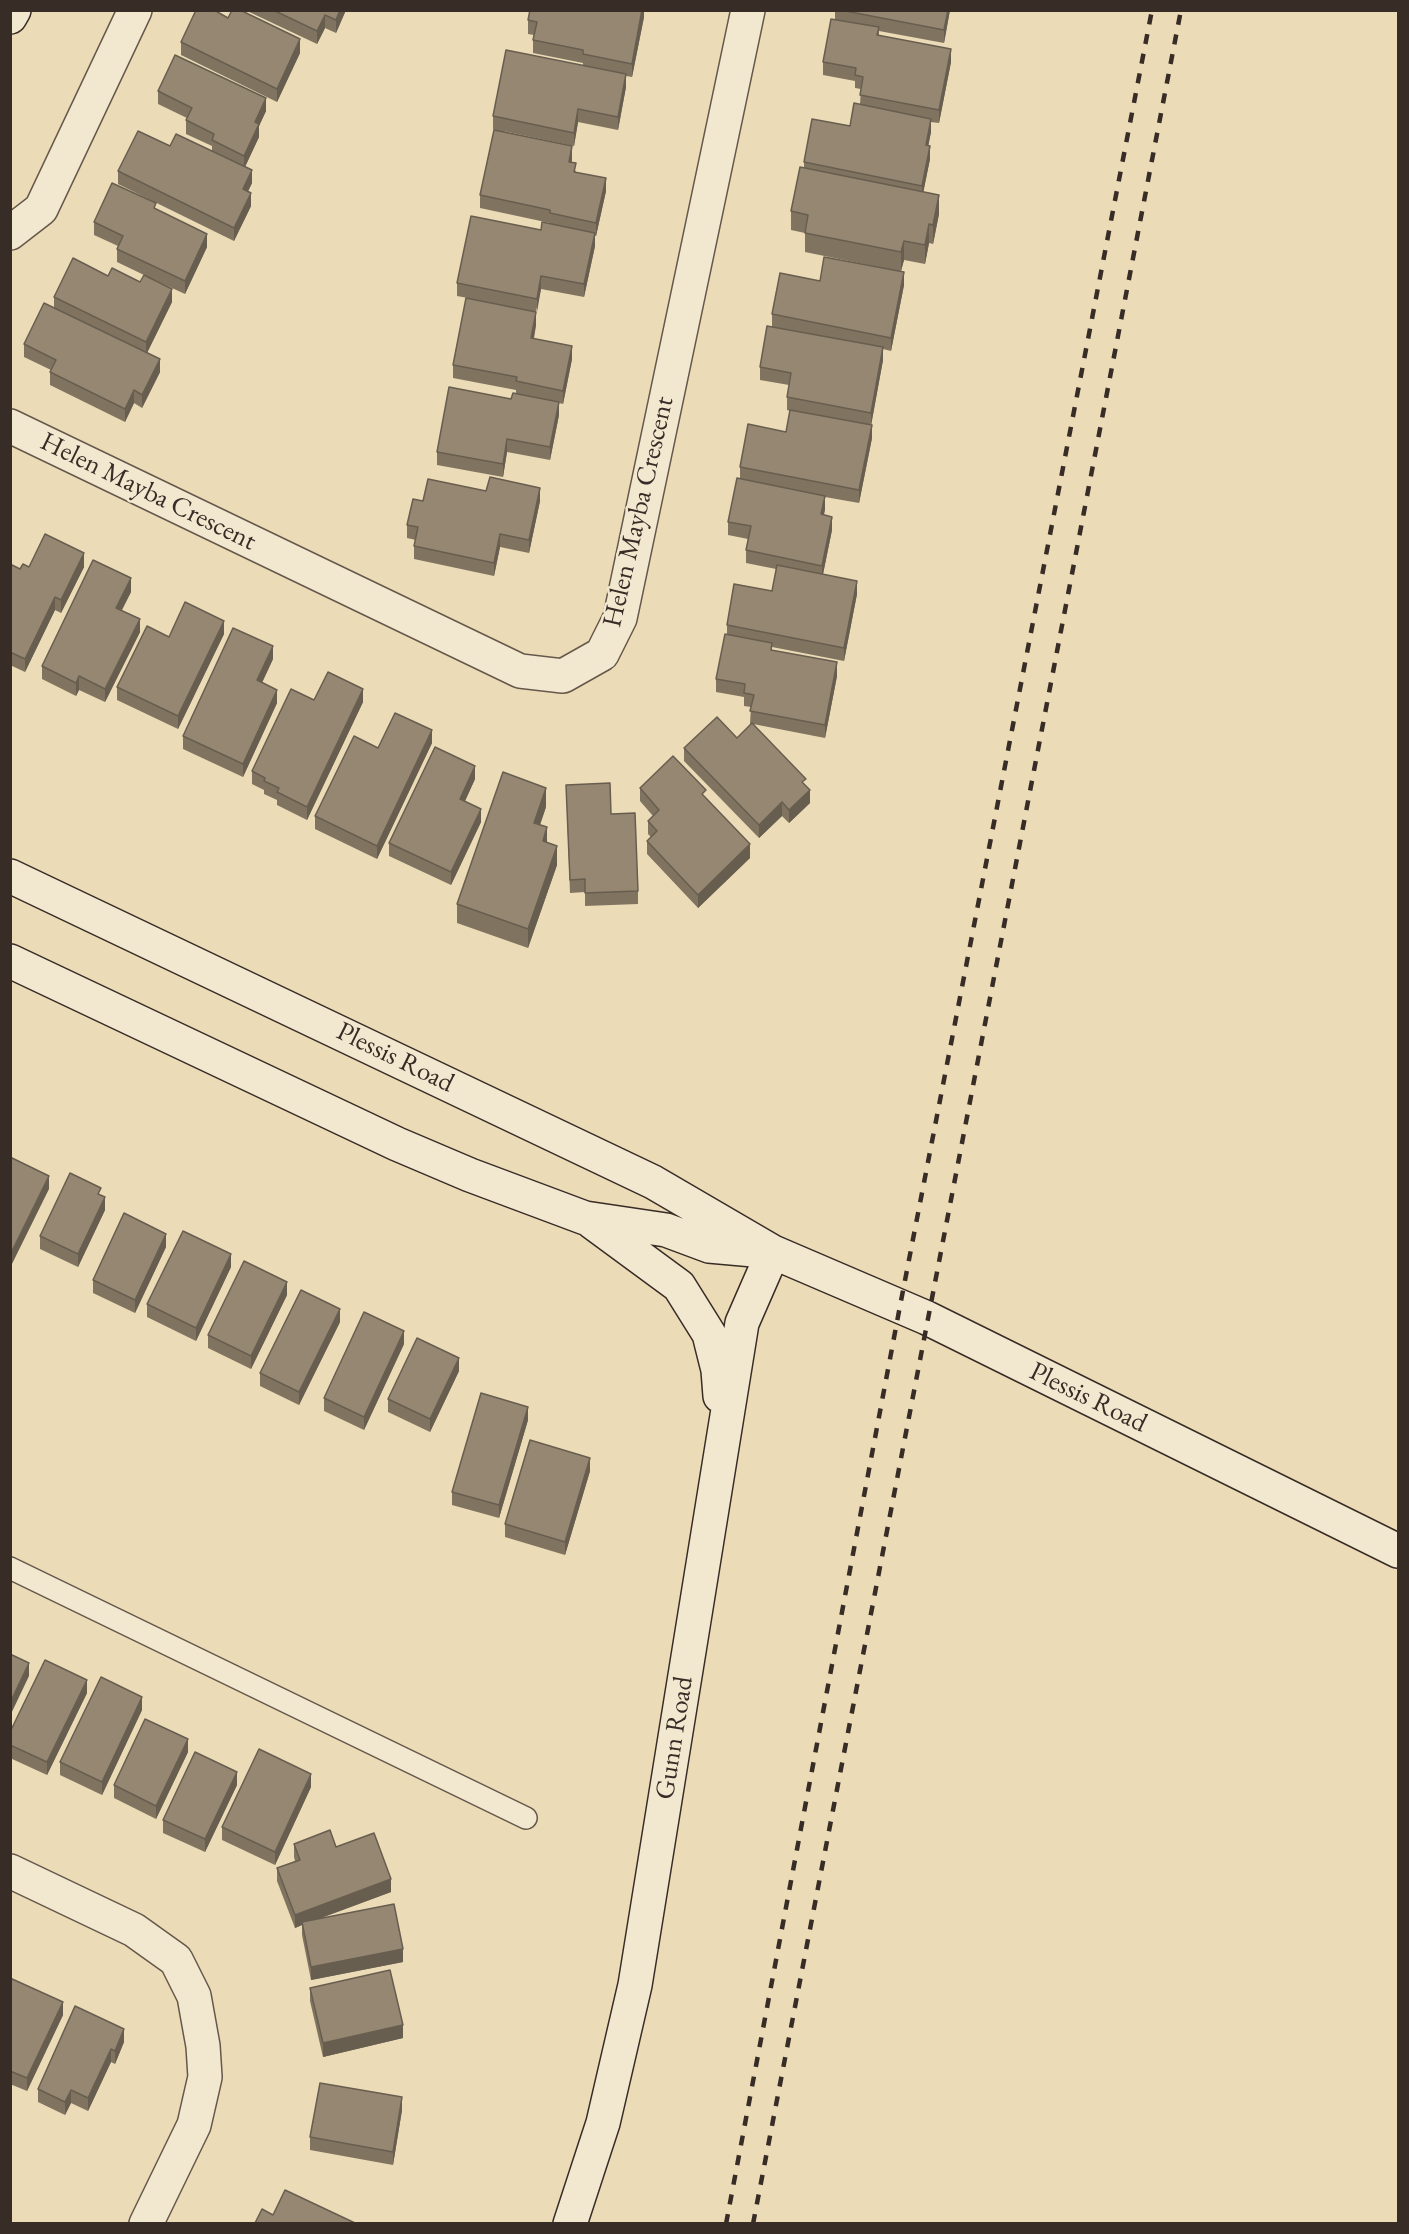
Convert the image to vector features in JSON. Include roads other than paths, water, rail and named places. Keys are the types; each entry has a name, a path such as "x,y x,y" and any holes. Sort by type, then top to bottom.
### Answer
{"street":[{"path":"10,17 14,10"},
{"path":"10,232 41,209 135,10"},
{"name":"Helen Mayba Crescent","path":"10,426 520,671 563,676 602,654 620,618 748,10"},
{"name":"Plessis Road","path":"10,876 653,1182 773,1252 927,1318 1398,1551"},
{"name":"Plessis Road","path":"10,961 397,1144 585,1218 666,1230 709,1246 773,1252"},
{"path":"585,1218 679,1286 696,1311 709,1334 718,1370 723,1430"},
{"name":"Gunn Road","path":"570,2223 603,2123 635,1985 742,1323 773,1252"},
{"path":"10,1870 134,1930 176,1960 194,1996 203,2046 205,2078 194,2125 146,2223"}],"lane":[{"path":"10,1568 525,1818"}],"railway":[{"path":"726,2224 900,1306 1152,10"},
{"path":"753,2224 1181,10"}]}
